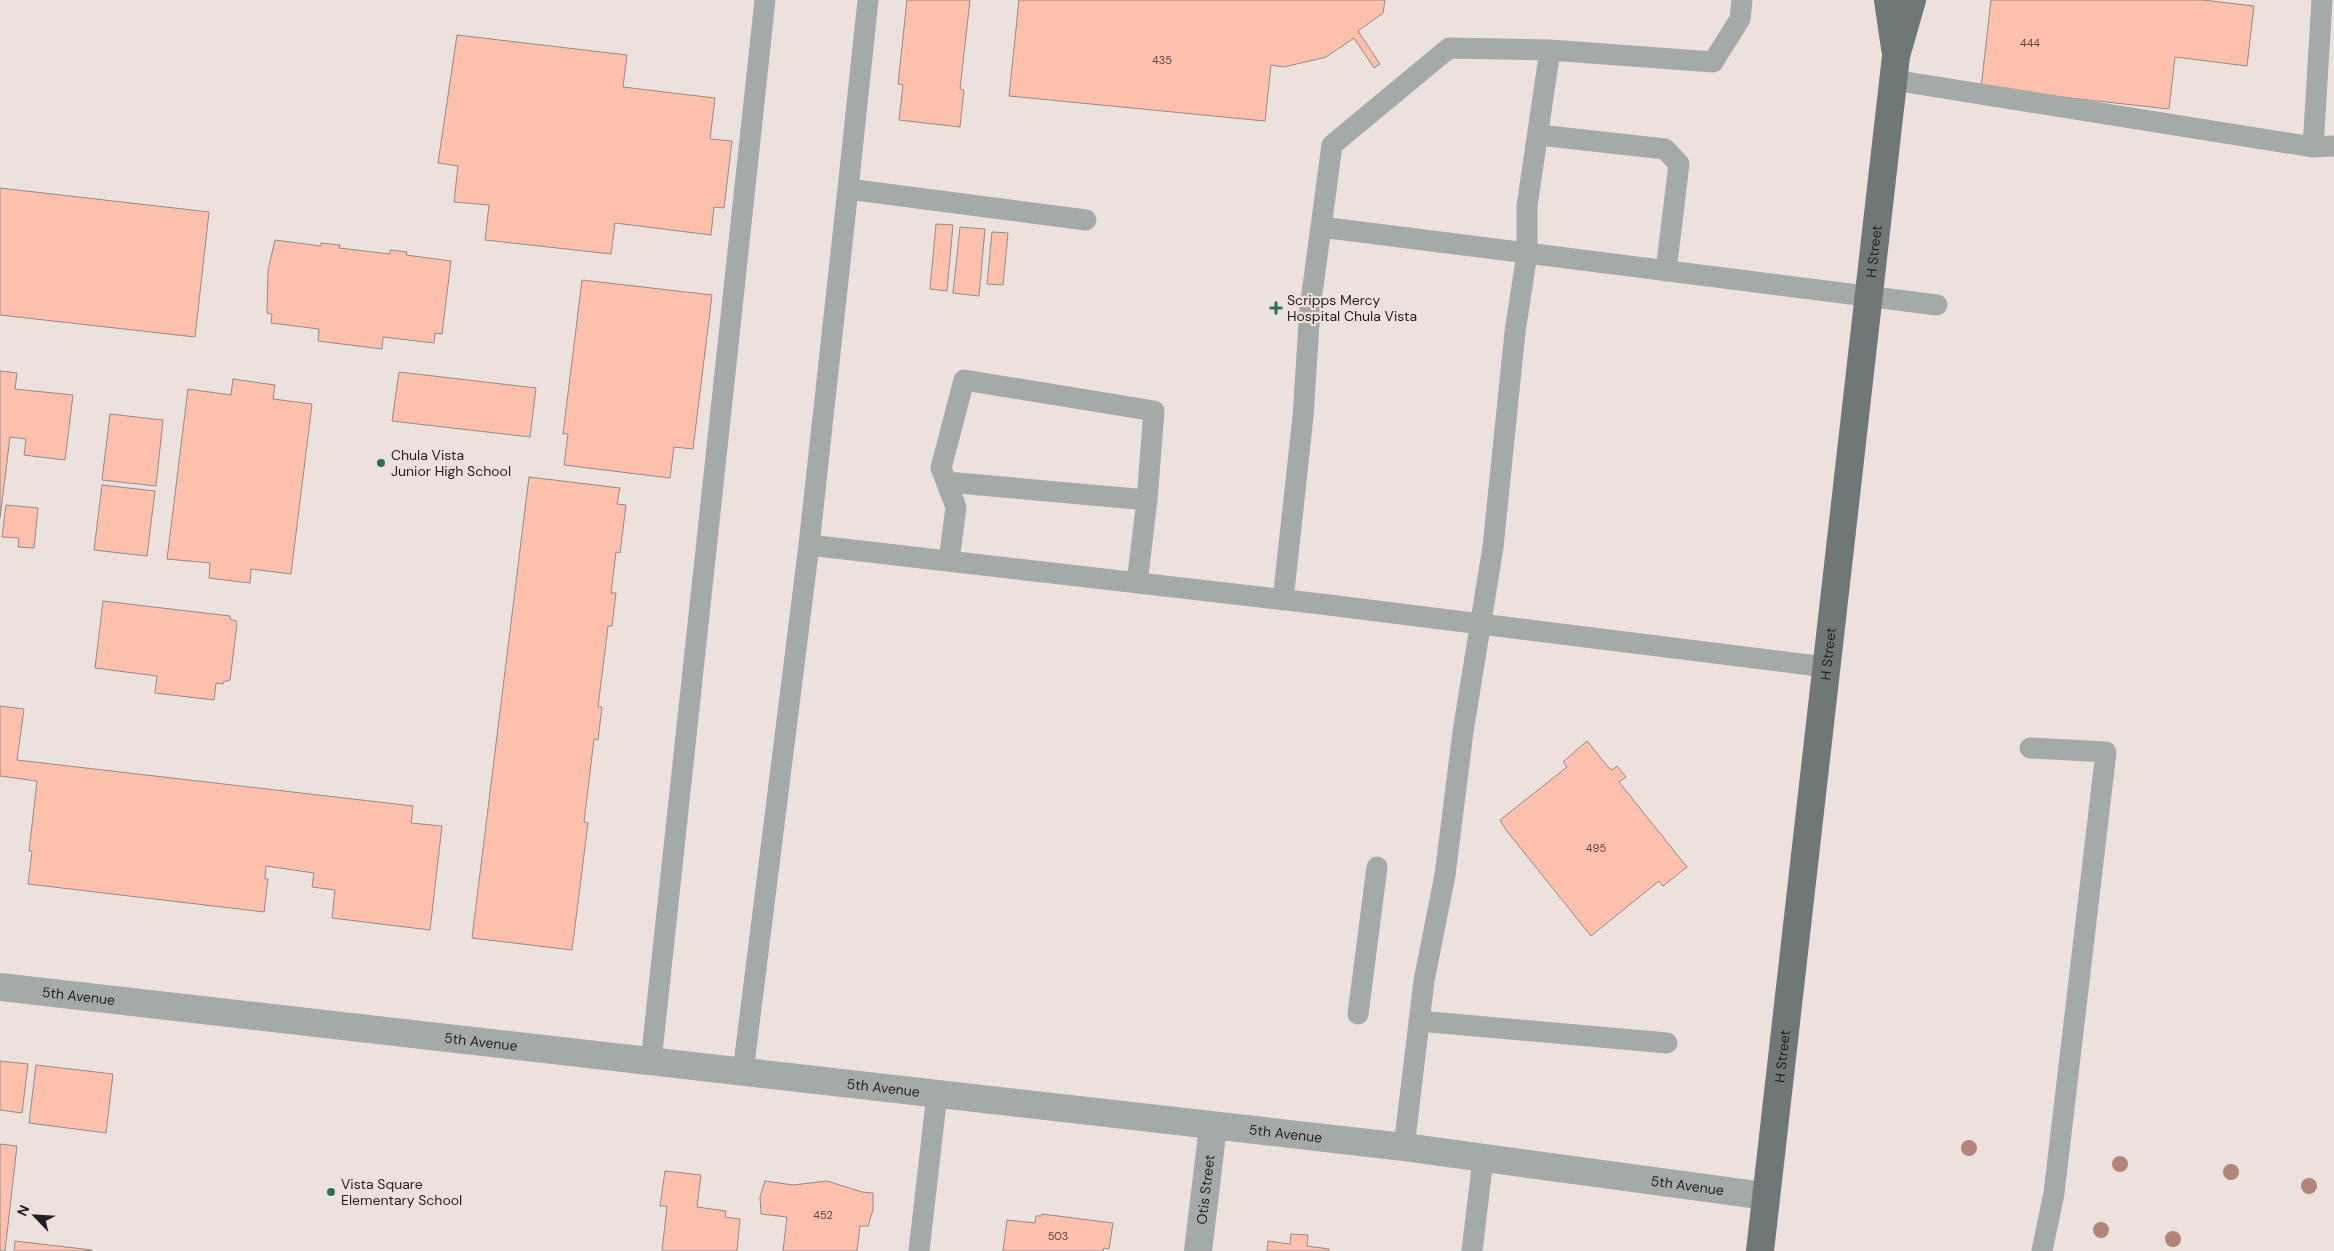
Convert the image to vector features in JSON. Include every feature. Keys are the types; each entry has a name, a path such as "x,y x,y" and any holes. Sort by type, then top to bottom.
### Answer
{"main road":[{"name":"H Street","path":"1888,0 1895,68"},
{"name":"H Street","path":"1760,1251 1895,68 1912,0"}],"street":[{"name":"5th Avenue","path":"0,987 1404,1147 1765,1196"},
{"name":"Otis Street","path":"1198,1251 1212,1126"}],"lane":[{"path":"651,1062 765,0"},
{"path":"743,1072 809,545 868,0"},
{"path":"1283,600 1303,417 1310,308 1332,146 1448,48 1550,50 1713,62 1740,19 1742,0"},
{"path":"2313,147 2322,0"},
{"path":"1404,1147 1424,981 1445,875 1455,790 1493,547 1515,332 1527,254 1527,206 1539,135 1550,50"},
{"path":"1895,68 2313,147 2334,146"},
{"path":"1539,135 1664,149 1679,164 1666,271"},
{"path":"848,189 1086,220"},
{"path":"1321,227 1937,305"},
{"path":"949,561 956,507 941,468 964,380 1154,411 1147,500 1137,583"},
{"path":"947,482 1147,500"},
{"path":"809,545 1283,600 1826,667"},
{"path":"2030,748 2106,752 2054,1193 2042,1251"},
{"path":"1358,1014 1377,867"},
{"path":"1419,1021 1667,1043"},
{"path":"919,1251 937,1094"},
{"path":"1472,1251 1483,1159"}],"building":[{"path":"907,0 970,0 960,89 964,90 960,127 899,120 903,85 898,84"},
{"path":"1019,0 1385,0 1383,13 1358,31 1380,64 1374,68 1354,38 1326,57 1284,67 1271,65 1265,121 1009,96"},
{"path":"1991,0 2203,0 2254,6 2247,66 2175,57 2169,109 1981,88"},
{"path":"457,35 627,55 623,87 715,98 710,139 732,141 724,208 714,207 711,235 615,223 611,254 485,240 489,205 454,202 458,166 438,163"},
{"path":"0,188 209,212 195,337 0,315"},
{"path":"936,224 953,225 947,291 930,289"},
{"path":"960,227 985,229 979,296 953,293"},
{"path":"992,232 1008,233 1003,285 987,284"},
{"path":"275,240 321,246 321,243 340,245 339,248 390,254 390,250 407,252 406,255 451,261 442,334 435,333 434,343 383,337 382,349 318,341 319,329 271,323 272,314 267,313 268,270"},
{"path":"582,280 712,295 693,449 674,447 670,478 564,465 568,434 563,434"},
{"path":"0,371 17,373 15,389 73,395 65,460 24,455 26,439 10,437 0,518"},
{"path":"399,372 536,388 530,437 392,421"},
{"path":"233,379 275,385 273,399 312,404 291,574 251,569 250,583 209,578 210,563 167,559 188,389 231,395"},
{"path":"110,414 163,420 156,486 102,480"},
{"path":"529,477 620,488 617,504 626,505 620,553 616,552 611,593 616,593 612,626 608,626 598,707 602,707 598,740 594,739 584,822 588,823 572,950 472,938"},
{"path":"102,485 155,491 147,556 94,550"},
{"path":"6,505 38,508 34,548 18,547 19,538 2,537"},
{"path":"103,601 230,616 230,619 236,621 237,624 230,680 223,682 223,684 216,683 214,700 155,693 157,676 95,668"},
{"path":"0,706 24,709 17,760 413,806 411,823 442,826 430,930 332,918 335,890 312,887 314,873 266,866 265,879 268,879 264,912 28,884 32,851 29,851 37,781 0,776"},
{"path":"1587,741 1609,768 1612,770 1617,766 1626,777 1619,782 1687,867 1663,886 1659,881 1591,936 1500,820 1567,767 1563,762"},
{"path":"0,1061 28,1064 22,1113 0,1110"},
{"path":"36,1065 113,1074 106,1133 29,1123"},
{"path":"0,1144 17,1146 5,1251 0,1251"},
{"path":"665,1171 701,1175 697,1207 726,1211 725,1217 740,1219 737,1251 662,1251 667,1206 660,1206"},
{"path":"765,1181 793,1185 827,1181 862,1192 873,1193 873,1210 868,1226 860,1226 857,1251 783,1251 787,1217 761,1214 760,1197"},
{"path":"1042,1214 1113,1223 1109,1249 1104,1248 1103,1251 1003,1251 1007,1220 1035,1223 1036,1216 1042,1216"},
{"path":"1291,1234 1308,1235 1307,1246 1329,1249 1329,1251 1267,1251 1268,1241 1290,1244"},
{"path":"15,1241 92,1250 92,1251 14,1251"}],"place":[{"name":"Scripps Mercy Hospital Chula Vista","path":"1276,308"},
{"name":"Chula Vista Junior High School","path":"381,463"},
{"name":"Vista Square Elementary School","path":"331,1192"}]}
